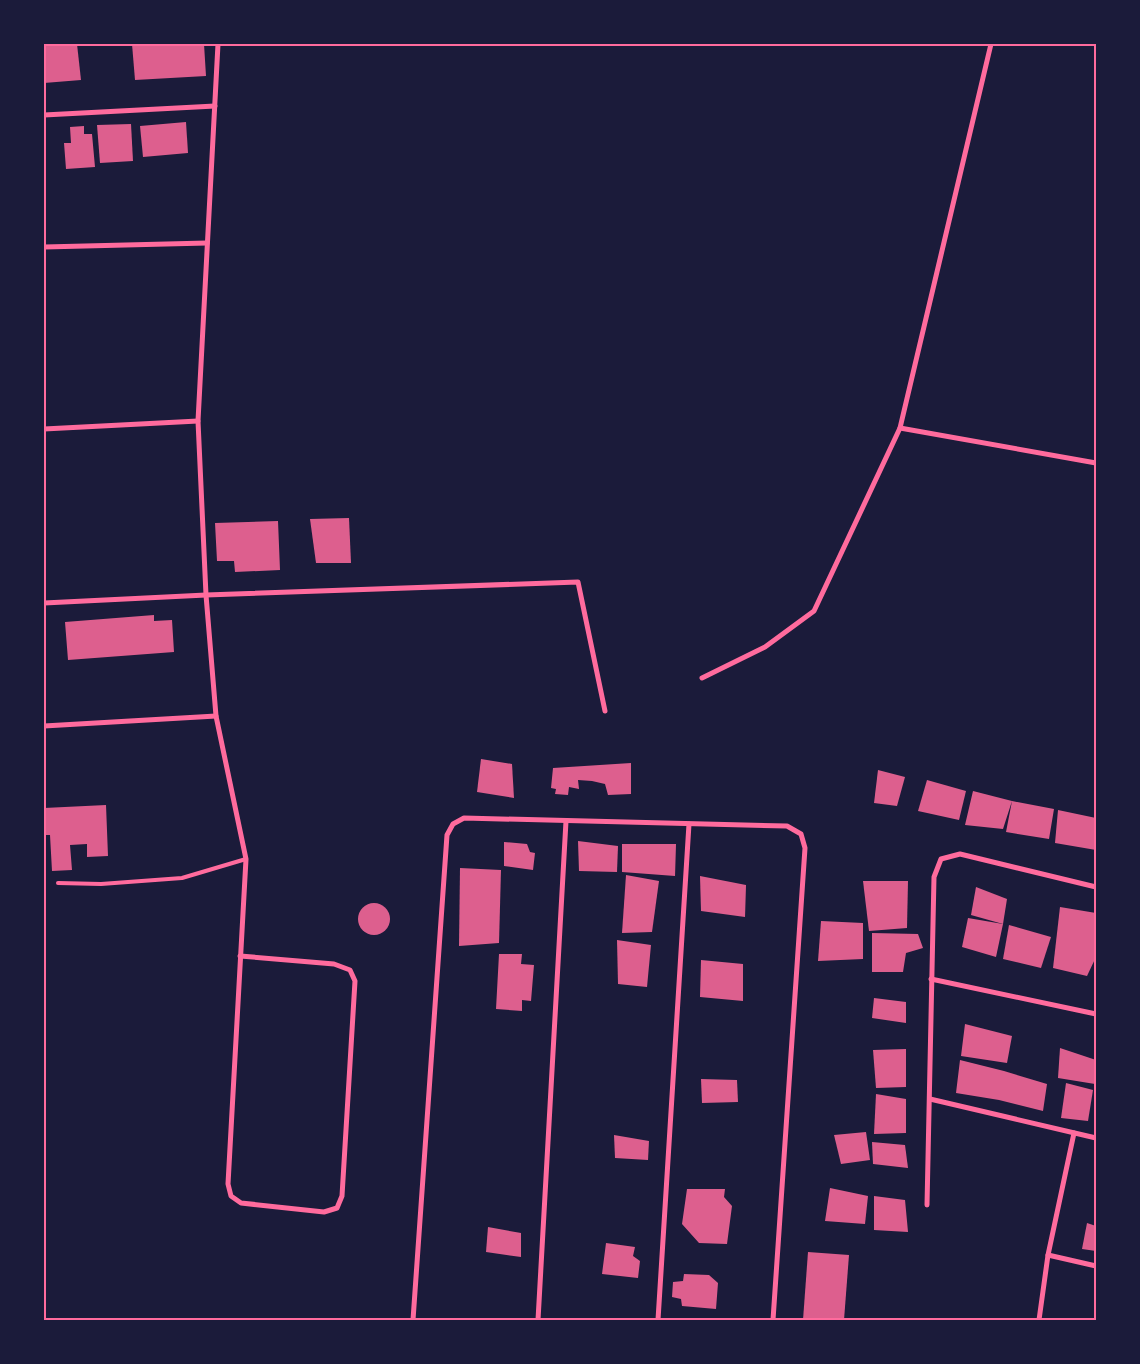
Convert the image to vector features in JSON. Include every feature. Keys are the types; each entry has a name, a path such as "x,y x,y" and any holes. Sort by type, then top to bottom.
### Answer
{"street":[{"path":"218,44 198,421 206,595 216,716 246,860 240,956 228,1184 231,1196 240,1203 324,1212 337,1208 342,1196 355,981 350,970 334,964 240,956"},
{"path":"702,678 764,648 814,611 900,428 990,44"},
{"path":"44,115 215,106"},
{"path":"44,247 207,243"},
{"path":"44,429 198,421"},
{"path":"900,428 1096,463"},
{"path":"44,603 206,595 578,582 605,711"},
{"path":"44,726 216,716"},
{"path":"412,1320 447,835 453,824 464,818 787,826 800,834 805,848 774,1320"},
{"path":"538,1320 566,821"},
{"path":"658,1320 689,824"},
{"path":"927,1205 934,877 941,859 960,854 1096,887"},
{"path":"931,979 1096,1014"},
{"path":"930,1099 1096,1138"},
{"path":"1039,1320 1048,1256 1074,1133"},
{"path":"1048,1256 1096,1266"}],"lane":[{"path":"58,883 101,884 182,878 246,860"}],"building":[{"path":"44,44 77,44 81,80 44,83"},
{"path":"132,44 204,44 206,76 135,80"},
{"path":"186,122 188,153 143,157 140,126"},
{"path":"131,124 133,161 100,163 97,125"},
{"path":"84,126 84,134 92,134 95,167 66,169 64,143 71,143 70,127"},
{"path":"349,518 351,563 316,563 310,519"},
{"path":"278,521 280,570 235,572 234,561 217,561 215,523"},
{"path":"154,615 154,621 172,620 174,652 68,660 65,622"},
{"path":"481,759 512,764 514,798 477,792"},
{"path":"631,763 631,794 608,795 605,784 592,781 578,780 579,789 569,787 568,795 555,794 556,789 551,788 553,768"},
{"path":"878,770 905,777 897,806 874,803"},
{"path":"927,780 966,791 959,820 918,811"},
{"path":"973,791 1012,801 1003,829 965,825"},
{"path":"1012,801 1054,809 1049,839 1006,832"},
{"path":"106,805 108,856 87,857 87,844 70,845 72,870 52,871 50,835 44,835 44,808"},
{"path":"1058,810 1096,818 1096,850 1055,843"},
{"path":"578,841 618,846 617,872 579,871"},
{"path":"504,842 527,844 530,852 535,853 533,870 504,866"},
{"path":"622,844 676,844 675,876 622,872"},
{"path":"460,868 501,870 499,943 459,946"},
{"path":"626,875 659,881 652,932 622,933"},
{"path":"700,876 746,885 745,917 701,911"},
{"path":"863,881 908,881 907,928 869,931"},
{"path":"976,887 1007,899 1003,924 971,915"},
{"path":"374,903 380,904 385,908 389,913 389,925 385,930 380,934 374,935 368,934 363,930 359,925 358,919 359,913 363,908 368,904"},
{"path":"1060,907 1096,913 1096,957 1087,976 1053,968"},
{"path":"968,918 1003,924 996,957 962,947"},
{"path":"821,921 863,923 863,959 818,961"},
{"path":"1009,925 1051,937 1041,968 1003,959"},
{"path":"872,933 918,934 923,948 906,953 903,972 872,972"},
{"path":"617,940 651,945 647,987 618,984"},
{"path":"499,954 522,954 521,964 534,965 531,1001 522,1000 522,1011 496,1009"},
{"path":"701,960 743,964 743,1001 700,997"},
{"path":"874,998 906,1002 906,1023 872,1018"},
{"path":"965,1024 1012,1036 1007,1063 961,1056"},
{"path":"1060,1048 1096,1060 1095,1084 1058,1078"},
{"path":"906,1049 906,1087 876,1088 873,1050"},
{"path":"960,1060 1047,1084 1043,1111 999,1100 956,1093"},
{"path":"701,1079 737,1080 738,1102 702,1103"},
{"path":"1066,1083 1093,1090 1088,1121 1061,1118"},
{"path":"876,1094 906,1099 906,1133 874,1134"},
{"path":"866,1132 870,1160 841,1164 834,1135"},
{"path":"614,1135 649,1141 648,1160 615,1158"},
{"path":"872,1142 905,1145 908,1168 873,1164"},
{"path":"830,1188 868,1196 865,1224 825,1221"},
{"path":"687,1189 725,1189 724,1197 732,1206 727,1244 699,1243 682,1224"},
{"path":"874,1196 905,1200 908,1232 874,1230"},
{"path":"1087,1223 1096,1226 1096,1251 1082,1249"},
{"path":"488,1227 521,1233 521,1257 486,1252"},
{"path":"606,1243 635,1247 633,1256 640,1261 638,1278 602,1274"},
{"path":"808,1252 849,1255 844,1320 803,1320"},
{"path":"684,1274 709,1275 718,1283 716,1309 682,1306 681,1299 672,1297 673,1282 683,1281"}]}
